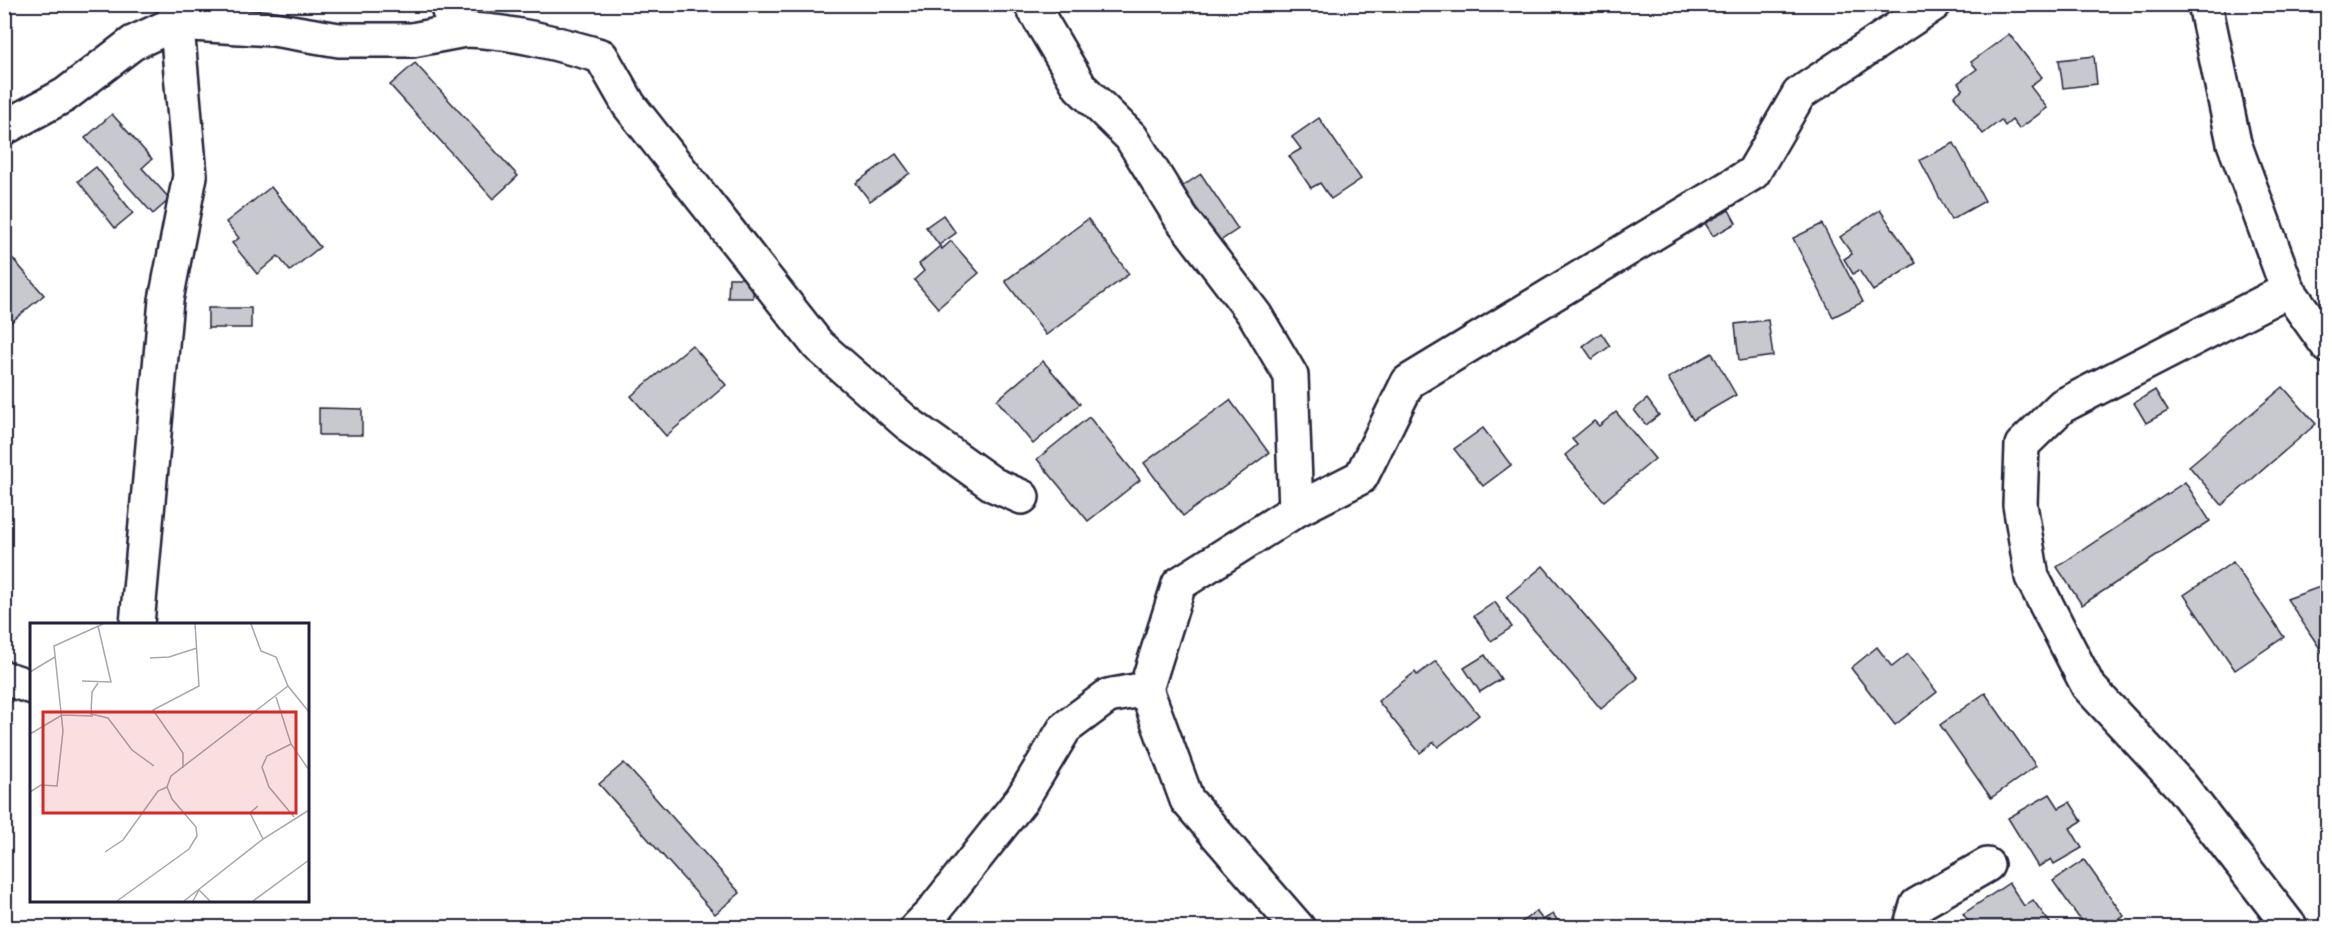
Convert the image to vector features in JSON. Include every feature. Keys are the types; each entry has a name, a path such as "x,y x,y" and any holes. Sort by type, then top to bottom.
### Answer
{"street":[{"path":"1031,4 1080,87 1131,137 1181,218 1255,315 1291,376 1296,510"},
{"path":"1298,927 1186,800 1146,689 1179,584 1296,510 1361,477 1408,382 1753,173 1799,94 1934,4"},
{"path":"2205,4 2234,143 2288,290 2328,346"},
{"path":"137,623 165,300 190,176 175,14"},
{"path":"4,128 65,95 175,14 339,40 412,40 456,17 493,31 532,38 601,56 629,105 818,345 907,423 994,485 1023,497"},
{"path":"2288,290 2062,406 2022,445 2020,505 2032,577 2088,686 2181,786 2291,927"},
{"path":"4,678 30,686"},
{"path":"917,927 931,914 1023,799 1065,728 1108,696 1146,689"},
{"path":"1910,927 1917,905 1987,865"}],"building":[{"path":"2009,34 2042,77 2030,86 2047,108 2019,129 2012,120 2005,126 2001,120 1983,134 1954,96 1963,89 1958,83 1977,69 1971,62"},
{"path":"2094,56 2097,84 2063,88 2059,60"},
{"path":"415,63 518,176 493,199 390,85"},
{"path":"112,114 152,159 142,168 170,199 153,214 85,138"},
{"path":"1319,118 1361,179 1331,199 1320,183 1311,188 1289,156 1301,149 1292,137"},
{"path":"1954,143 1985,201 1951,220 1920,160"},
{"path":"896,154 910,173 870,201 856,183"},
{"path":"96,167 133,213 115,228 78,181"},
{"path":"1201,174 1238,229 1214,245 1177,190"},
{"path":"271,187 320,247 290,271 278,256 257,274 232,243 239,238 226,222"},
{"path":"1729,210 1736,223 1713,236 1705,223"},
{"path":"1880,210 1916,263 1873,291 1859,270 1853,274 1844,259 1852,254 1840,237"},
{"path":"943,215 956,233 939,245 926,227"},
{"path":"1088,219 1129,274 1046,335 1005,281"},
{"path":"1822,224 1863,302 1833,317 1793,238"},
{"path":"951,241 979,273 938,308 914,280 924,271 919,264 940,246 942,249"},
{"path":"8,253 44,295 4,328 4,256"},
{"path":"729,278 754,278 753,298 728,298"},
{"path":"208,308 251,308 251,328 208,328"},
{"path":"1768,320 1773,356 1739,361 1735,324"},
{"path":"1601,333 1610,346 1592,359 1583,346"},
{"path":"692,345 726,385 666,436 631,396"},
{"path":"1712,353 1736,395 1693,420 1668,378"},
{"path":"1043,361 1080,404 1033,444 997,400"},
{"path":"2283,387 2316,424 2222,505 2189,466"},
{"path":"2155,390 2168,411 2146,423 2134,403"},
{"path":"1647,399 1659,415 1646,425 1634,410"},
{"path":"1230,400 1269,453 1183,516 1144,463"},
{"path":"319,408 362,409 362,435 319,435"},
{"path":"1616,412 1655,459 1604,501 1565,455 1577,445 1572,439 1594,421 1599,426"},
{"path":"1089,417 1140,480 1088,521 1037,459"},
{"path":"1483,428 1511,465 1483,486 1454,449"},
{"path":"2185,482 2210,521 2082,605 2057,567"},
{"path":"2233,562 2284,637 2235,670 2184,595"},
{"path":"1543,566 1638,678 1601,709 1506,597"},
{"path":"2328,584 2328,651 2323,653 2287,599"},
{"path":"1495,602 1512,627 1491,641 1474,616"},
{"path":"1877,647 1892,667 1908,654 1937,692 1895,725 1851,668"},
{"path":"1485,655 1501,679 1480,692 1464,668"},
{"path":"1436,661 1479,715 1438,747 1434,742 1420,753 1378,701 1415,672 1417,675"},
{"path":"1985,693 2036,766 1991,798 1940,725"},
{"path":"624,763 740,893 715,914 599,784"},
{"path":"2050,794 2059,808 2070,802 2082,821 2070,828 2082,848 2054,864 2051,859 2038,867 2008,818"},
{"path":"2084,860 2124,916 2108,928 2086,928 2053,881"},
{"path":"2009,883 2024,906 2033,900 2053,927 2058,923 2061,928 1973,928 1963,914"},
{"path":"1536,911 1543,920 1553,914 1563,928 1514,928"}]}
